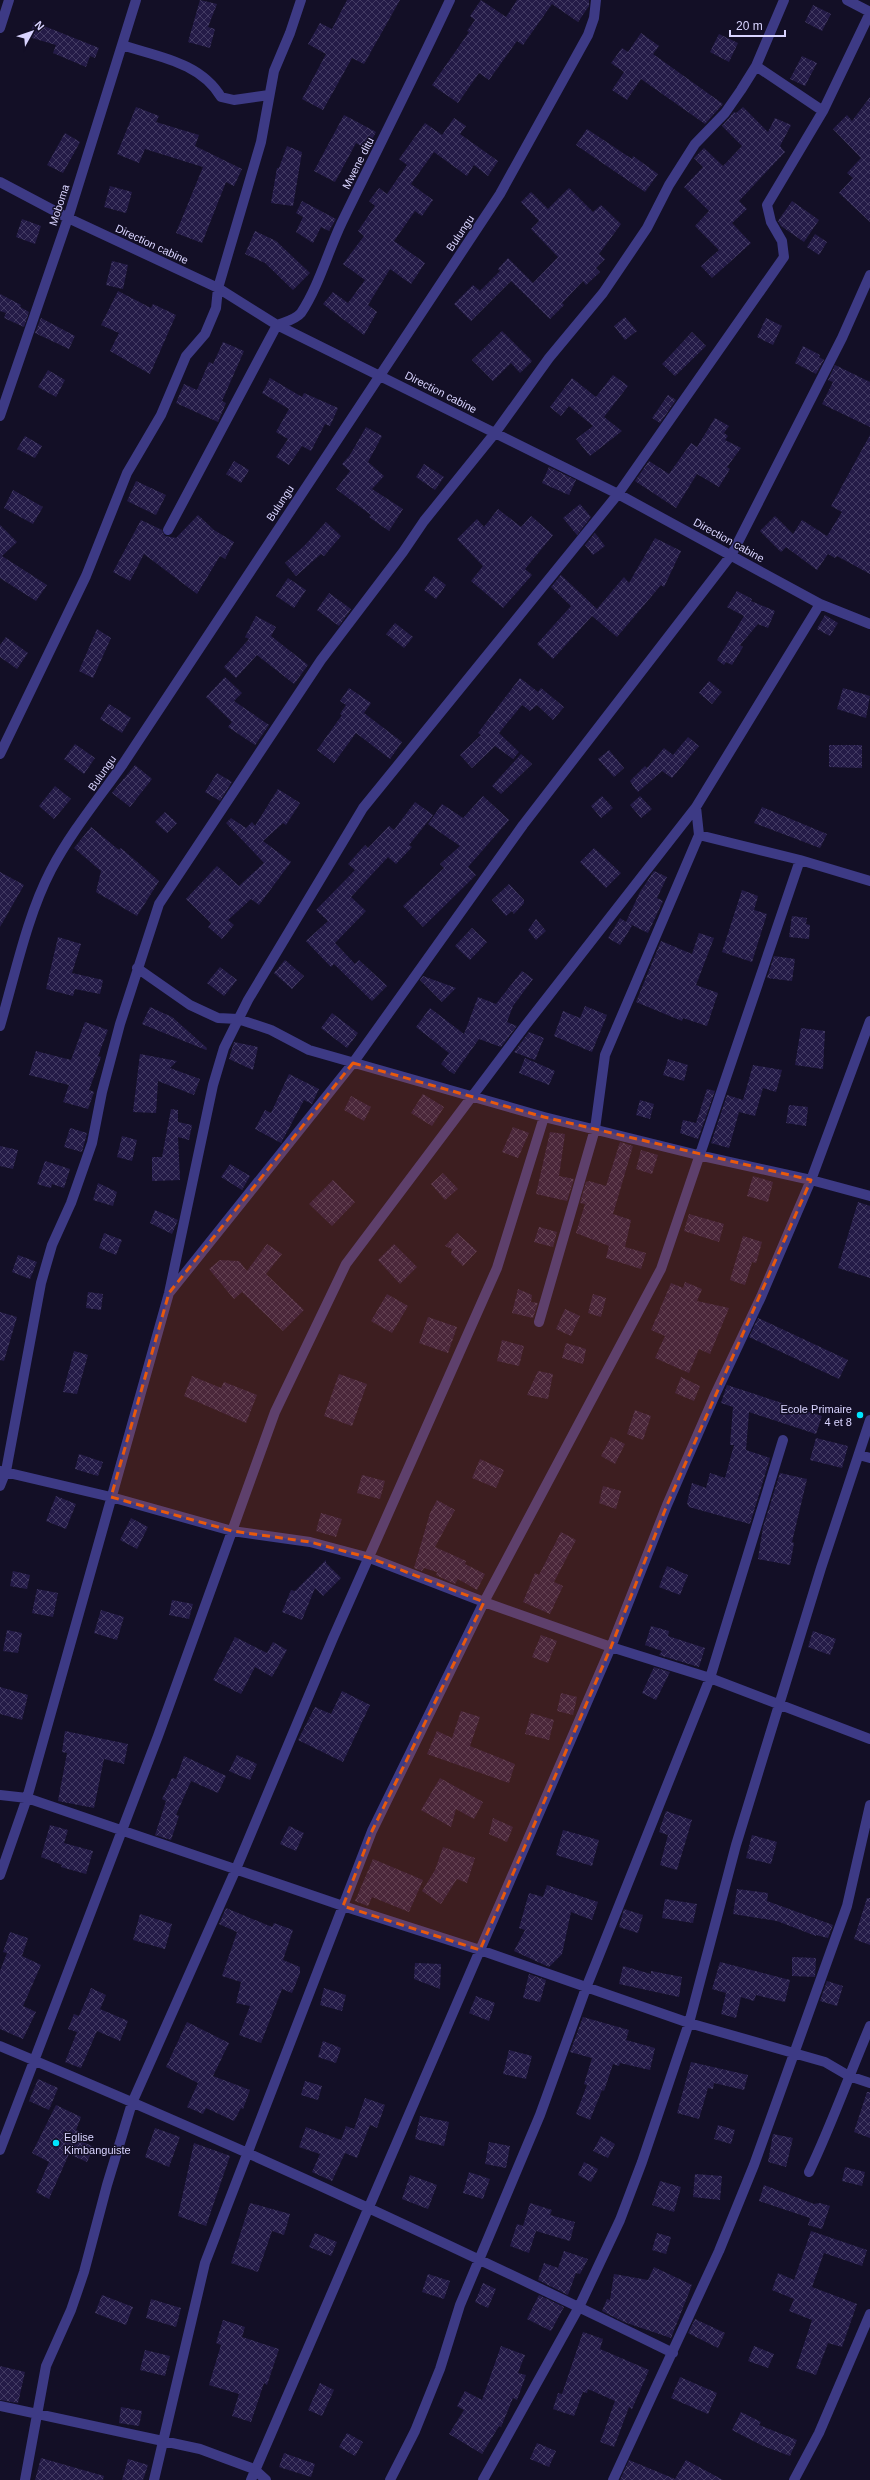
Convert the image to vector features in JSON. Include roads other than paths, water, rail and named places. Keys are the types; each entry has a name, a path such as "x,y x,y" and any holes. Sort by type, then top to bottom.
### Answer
{"street":[{"path":"0,28 9,0"},
{"name":"Moboma","path":"0,416 68,218 136,0"},
{"path":"0,754 86,576 127,473 161,415 186,356 205,334 216,308 218,288 261,142 274,71 290,33 301,0"},
{"name":"Mwene ditu","path":"277,325 290,321 299,315 308,300 341,223 408,91 450,0"},
{"name":"Bulungu","path":"0,1026 35,911 51,871 62,850 123,764 379,374 500,194 588,35 594,18 596,0"},
{"path":"0,1486 40,1283 52,1245 71,1203 92,1143 102,1092 137,968 159,904 321,660 404,552 424,521 495,433 549,358 603,293 646,228 669,185 695,144 725,113 756,66 784,0"},
{"path":"0,1875 27,1798 169,1293 213,1085 224,1048 238,1019 294,920 363,808 618,494 784,257 782,241 771,222 767,205 823,111 870,12 847,0"},
{"path":"122,45 188,66 201,73 215,86 221,97 234,100 269,95"},
{"path":"756,66 823,111"},
{"name":"Direction cabine","path":"0,182 68,218 218,288 277,325 379,374 618,494 732,554 820,604 870,624"},
{"path":"169,1293 353,1063 524,825 732,554 842,338 870,275"},
{"path":"168,530 277,325"},
{"path":"0,2150 122,1830 275,1412 346,1264 473,1095 696,807 820,604"},
{"path":"539,1322 595,1129 606,1055 699,835 696,807"},
{"path":"699,835 800,860 870,882"},
{"path":"154,2480 205,2264 372,1831 484,1602 661,1269 698,1155 800,860"},
{"path":"137,968 190,1005 218,1018 238,1019 271,1030 309,1050 544,1116 698,1155 811,1180 870,1196"},
{"path":"251,2480 254,2469 611,1647 667,1505 714,1397 761,1297 811,1180 870,1021"},
{"path":"25,2480 36,2413 46,2366 71,2310 84,2272 107,2185 132,2103 236,1869 333,1638 370,1558 497,1268 544,1116"},
{"path":"483,2480 579,2307 622,2213 666,2094 689,2023 736,1845 821,1568 870,1420"},
{"path":"390,2480 415,2431 440,2369 460,2305 540,2115 586,1988 710,1678 783,1440"},
{"path":"859,1455 870,1458"},
{"path":"3,1471 111,1497 232,1531 310,1542 370,1558 484,1602 611,1647 710,1678 870,1739"},
{"path":"0,1795 27,1798 343,1906 480,1950 689,2023 796,2052 825,2062 849,2076 870,2083"},
{"path":"613,2480 673,2353 734,2216 796,2052 847,1906 870,1804"},
{"path":"809,2172 843,2097 849,2076 870,2026"},
{"path":"0,2046 247,2152 368,2207 480,2259 673,2353"},
{"path":"794,2480 819,2433 870,2314"},
{"path":"0,2406 200,2449 254,2469 266,2480"}],"place":[{"name":"Ecole Primaire 4 et 8","path":"860,1415"},
{"name":"Eglise Kimbanguiste","path":"56,2143"}]}
